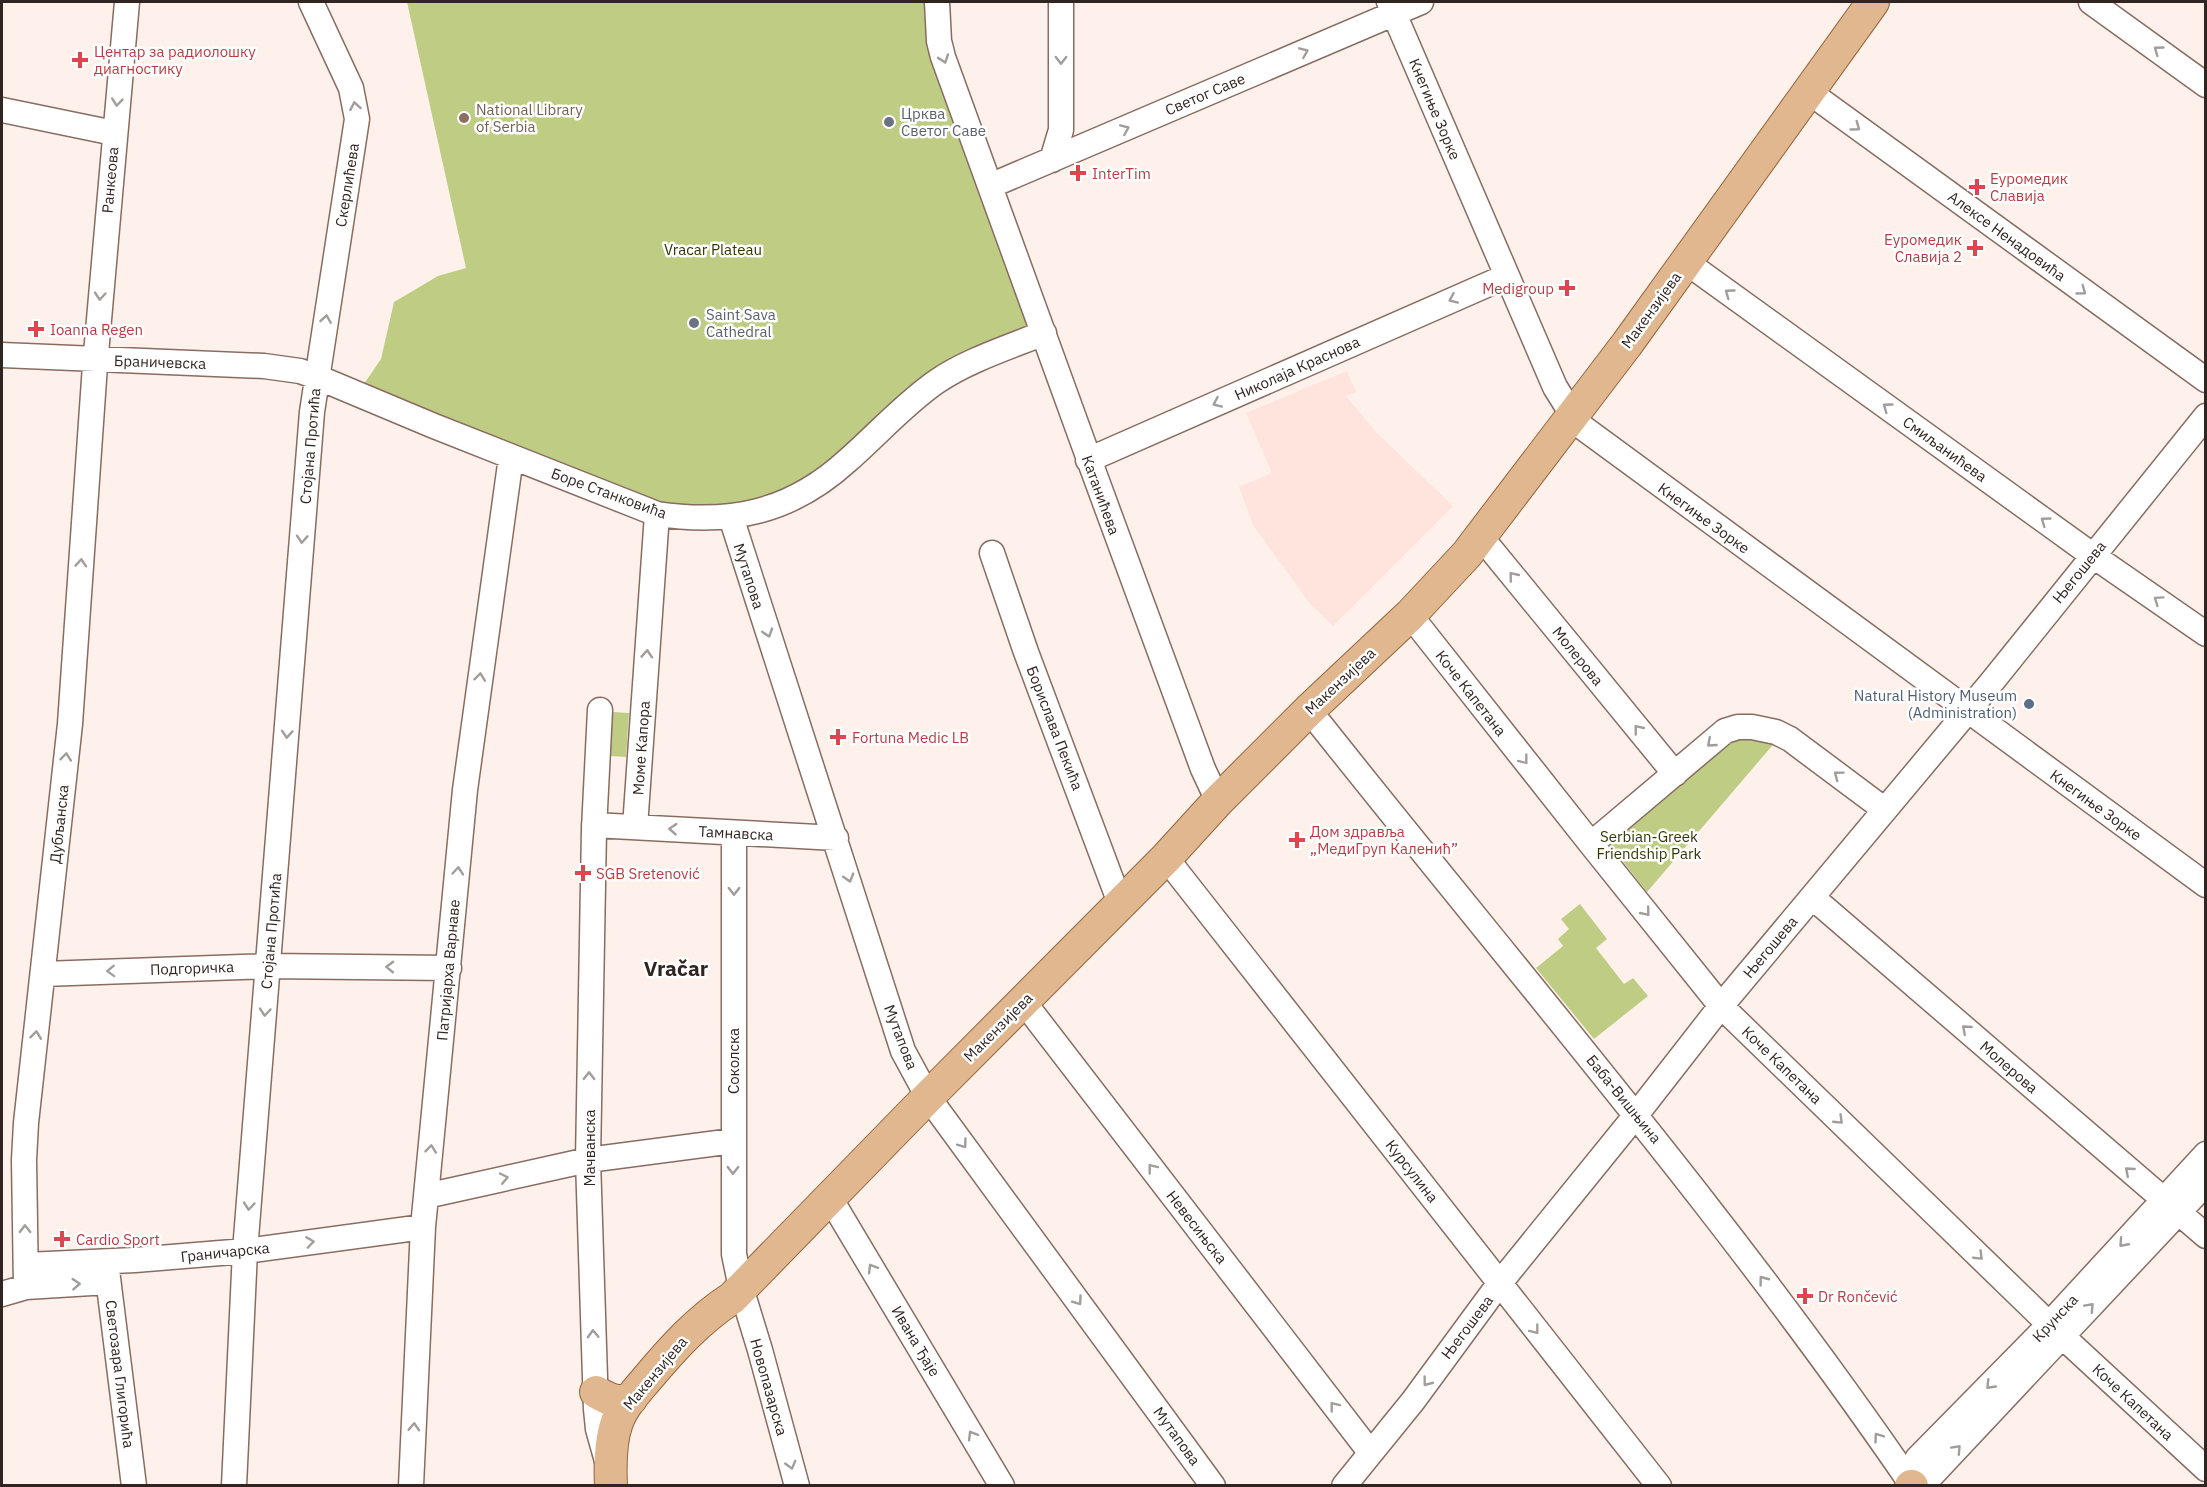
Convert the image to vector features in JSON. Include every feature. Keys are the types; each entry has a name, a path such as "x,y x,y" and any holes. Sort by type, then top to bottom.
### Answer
{"main road":[{"name":"Макензијева","path":"611,1477 616,1424 631,1399 670,1351 711,1312 736,1293 1166,858 1218,801 1309,710 1410,615 1481,537 1686,262 1873,2"},
{"name":"Макензијева","path":"611,1477 662,1394 717,1329 736,1293"},
{"path":"596,1392 614,1402 631,1399"}],"street":[{"name":"Ранкеова","path":"95,359 127,2"},
{"name":"Скерлићева","path":"311,2 351,88 357,119 317,377"},
{"name":"Катанићева","path":"937,2 941,52 1088,460 1203,769 1218,801"},
{"path":"1052,160 1061,130 1061,2"},
{"name":"Светог Саве","path":"990,186 1089,144 1391,7 1421,2"},
{"path":"2091,2 2205,85"},
{"name":"Кнегиње Зорке","path":"1391,7 1555,387 1572,417 1584,430 2205,885"},
{"name":"Алексе Ненадовића","path":"1809,92 2205,380"},
{"path":"2,110 114,133"},
{"path":"1061,130 1075,143 1089,144"},
{"name":"Смиљанићева","path":"1686,262 2205,634"},
{"name":"Николаја Краснова","path":"1088,460 1507,276"},
{"name":"Боре Станковића","path":"317,377 657,514 682,518 731,517 764,510 806,492 836,471 907,404 938,381 957,370 1044,333"},
{"name":"Браничевска","path":"2,355 264,366 300,371 317,377"},
{"name":"Дубљанска","path":"26,1276 24,1160 26,1123 70,724 95,359"},
{"name":"Стојана Протића","path":"234,1485 245,1251 312,412 317,377"},
{"name":"Његошева","path":"1344,1485 1413,1401 1499,1284 1721,1006 1968,711 2205,416"},
{"name":"Патријарха Варнаве","path":"411,1485 423,1227 465,790 512,457"},
{"name":"Моме Капора","path":"635,827 657,514"},
{"name":"Мутапова","path":"731,517 903,1051 928,1097 1213,1485"},
{"name":"Молерова","path":"1481,537 1675,774"},
{"name":"Борислава Пекића","path":"992,553 1026,652 1120,903"},
{"name":"Коче Капетана","path":"1410,615 1721,1006 2056,1330 2205,1469"},
{"path":"600,710 594,825 635,827"},
{"name":"Баба-Вишњина","path":"1320,724 1636,1115 1772,1292 1912,1485"},
{"path":"1591,844 1729,729 1743,727 1760,728 1790,739 1885,810"},
{"name":"Мачванска","path":"594,825 588,1160 598,1429 611,1477"},
{"name":"Тамнавска","path":"635,827 836,838"},
{"name":"Соколска","path":"734,833 733,1141 736,1293"},
{"name":"Курсулина","path":"1166,858 1659,1485"},
{"name":"Молерова","path":"1812,897 2205,1236"},
{"name":"Подгоричка","path":"43,974 268,966 449,968"},
{"name":"Невесињска","path":"1023,1001 1370,1452"},
{"path":"426,1196 588,1160 733,1141"},
{"name":"Крунска","path":"1912,1485 1917,1459 2056,1330 2170,1207 2205,1154"},
{"name":"Крунска","path":"2170,1207 2205,1183"},
{"name":"Ивана Ђаје","path":"830,1198 1002,1485"},
{"name":"Граничарска","path":"2,1294 26,1276 107,1272 423,1227"},
{"name":"Светозара Глигорића","path":"107,1272 134,1485"},
{"name":"Новопазарска","path":"736,1293 760,1350 797,1485"}],"shaded area":[{"path":"1347,371 1356,392 1346,396 1377,433 1453,506 1333,626 1308,601 1253,525 1239,487 1272,473 1246,413"}],"green space":[{"name":"Vracar Plateau","path":"407,2 926,2 927,44 1033,338 957,370 806,492 682,518 357,394 381,359 394,302 438,276 466,268"},
{"path":"613,712 629,713 626,757 610,756"},
{"name":"Serbian-Greek Friendship Park","path":"1734,735 1777,740 1647,892 1606,840"},
{"path":"1580,904 1607,939 1596,948 1624,984 1633,978 1648,996 1594,1039 1536,968 1563,946 1558,939 1569,929 1561,919"}],"place":[{"name":"Центар за радиолошку диагностику","path":"80,60"},
{"name":"National Library of Serbia","path":"464,118"},
{"name":"Црква Светог Саве","path":"889,122"},
{"name":"InterTim","path":"1078,173"},
{"name":"Еуромедик Славија","path":"1977,187"},
{"name":"Еуромедик Славија 2","path":"1975,248"},
{"name":"Medigroup","path":"1567,288"},
{"name":"Saint Sava Cathedral","path":"694,323"},
{"name":"Ioanna Regen","path":"36,329"},
{"name":"Natural History Museum (Administration)","path":"2029,704"},
{"name":"Fortuna Medic LB","path":"838,737"},
{"name":"Дом здравља „МедиГруп Каленић”","path":"1297,840"},
{"name":"SGB Sretenović","path":"583,873"},
{"name":"Cardio Sport","path":"62,1239"},
{"name":"Dr Rončević","path":"1805,1296"}],"district":[{"name":"Vračar","path":"676,968"}]}
